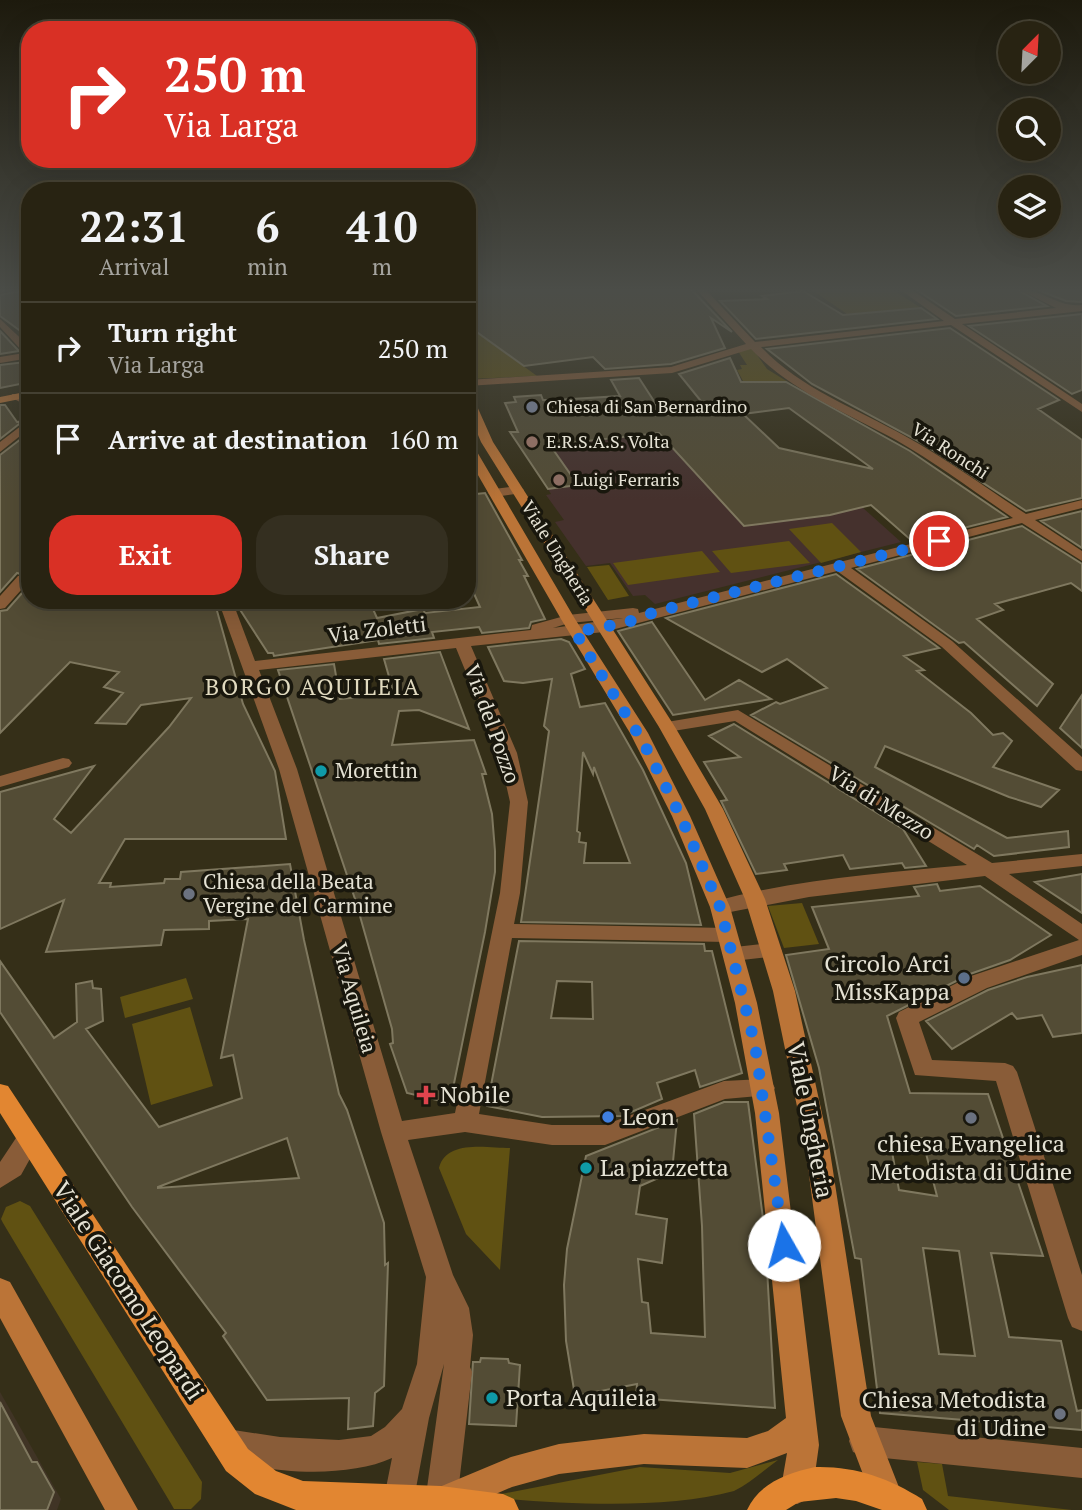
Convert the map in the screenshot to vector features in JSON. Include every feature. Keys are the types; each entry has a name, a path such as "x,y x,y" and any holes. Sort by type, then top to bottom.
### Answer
{"main road":[{"name":"Viale Giacomo Leopardi","path":"0,1093 113,1263 237,1460 266,1483 303,1497 394,1506 503,1510"},
{"path":"764,1510 783,1494 797,1488 840,1482 866,1486 899,1502"}],"street":[{"path":"476,382 662,371 714,358"},
{"name":"Via Ronchi","path":"765,358 795,381 902,439 1082,557"},
{"path":"1007,358 1082,409"},
{"path":"0,400 21,395"},
{"path":"16,396 21,399"},
{"name":"Viale Ungheria","path":"476,416 487,442 667,727 713,808 755,899 783,991 817,1145 856,1416 864,1441 899,1502"},
{"path":"0,448 21,430"},
{"name":"Viale Ungheria","path":"476,461 571,625 643,742 681,817 720,907 763,1088 782,1222 804,1444 797,1488"},
{"name":"Viale Ungheria","path":"494,493 517,490"},
{"path":"601,621 655,612 1082,504"},
{"path":"839,566 947,644 1082,766"},
{"path":"0,581 21,579"},
{"path":"0,605 21,584"},
{"name":"Via Aquileia","path":"228,609 288,769 393,1132 440,1277 444,1367 441,1506"},
{"name":"Viale Ungheria","path":"571,625 601,621"},
{"name":"Via Zoletti","path":"250,666 510,636 571,625"},
{"name":"Via del Pozzo","path":"461,642 508,754 519,802 509,893 465,1122"},
{"name":"Via di Mezzo","path":"667,727 738,715 989,870 1082,934"},
{"path":"0,782 63,763"},
{"path":"720,907 755,899 1082,860"},
{"path":"501,932 730,944 771,951"},
{"path":"1082,947 979,982 907,1018 923,1069 1005,1072 1082,1318"},
{"path":"393,1132 465,1122 552,1135 605,1135 724,1090 763,1088"},
{"path":"0,1178 12,1167 29,1139"},
{"path":"0,1291 122,1510"},
{"name":"Via Aquileia","path":"227,1444 257,1451 351,1455 371,1451 392,1441 414,1418 444,1367"},
{"name":"Via Aquileia","path":"394,1506 414,1418"},
{"path":"441,1506 511,1472 559,1459 643,1449 747,1453 776,1443 801,1426"},
{"path":"864,1441 1082,1463"}],"shaded area":[{"path":"476,358 513,358 537,376 476,379"},
{"path":"743,358 759,358 767,369 788,382 743,381 737,370 742,369 740,365 747,365"},
{"path":"659,411 663,415 713,411 862,507 901,542 655,604 645,595 633,596 610,563 586,566 555,522 564,520 546,495 551,494 510,433"},
{"path":"832,523 861,552 821,563 789,529"},
{"path":"789,541 810,563 731,573 712,551"},
{"path":"702,551 720,572 628,585 613,563"},
{"path":"609,565 629,596 608,600 587,567"},
{"path":"802,903 819,944 784,948 768,906"},
{"path":"186,978 193,999 125,1018 120,997"},
{"path":"190,1007 213,1086 151,1105 132,1024"},
{"path":"510,1148 500,1270 466,1234 439,1168 443,1159 459,1149"},
{"path":"20,1201 30,1206 202,1482 201,1499 191,1509 174,1509 3,1223 1,1219 6,1207"},
{"path":"0,1392 61,1499 57,1510 0,1510"},
{"path":"778,1460 734,1491 676,1501 612,1504 486,1497 640,1467 730,1473"},
{"path":"917,1462 942,1464 948,1496 1072,1510 949,1510 923,1490"}],"building":[{"path":"514,358 582,358 524,366"},
{"path":"594,358 690,358 671,364 605,369"},
{"path":"730,358 741,382 786,382 910,451 1007,517 912,541 871,505 830,515 744,526 659,433 550,445 578,485 548,489 510,432 518,432 505,403 516,402 514,397 541,395 543,400 620,396 611,380 639,378 663,415 709,411 679,374","holes":["789,408 873,469 779,448 743,414"]},
{"path":"779,358 996,358 1059,400 1038,409 1082,440 1082,498 1026,511 922,443 812,384"},
{"path":"1018,358 1082,358 1082,390 1072,394"},
{"path":"21,362 21,384 0,388 0,365"},
{"path":"0,405 5,405 17,422 21,423 0,439"},
{"path":"21,439 21,574 17,573 0,592 0,455"},
{"path":"485,493 522,560 519,560 528,576 524,576 545,619 531,622 529,628 482,633 479,627 432,632 434,638 379,644 378,640 274,656 273,653 268,653 240,609 373,609 377,618 423,609 425,613 476,609 480,607 476,598 476,494"},
{"path":"1082,511 1082,548 1041,521"},
{"path":"1022,526 1082,564 1082,591 1071,583 995,604 1003,610 977,619 1053,684 1037,706 964,642 959,643 857,569"},
{"path":"836,574 939,648 904,656 924,670 917,671 971,713 993,735 1003,733 1012,741 993,767 1059,790 1041,807 1009,797 885,746 875,767 1007,838 1068,831 1069,847 994,856 977,845 974,849 751,715 776,702 780,704 827,688 787,659 762,672 666,618"},
{"path":"21,594 21,609 217,609 243,704 275,771 286,839 125,839 99,883 111,883 110,887 164,883 165,879 180,879 181,872 290,864 304,940 339,1094 347,1110 384,1223 385,1265 388,1263 384,1386 375,1393 373,1426 348,1429 349,1398 267,1400 223,1336 226,1333 132,1207 0,1012 0,961 54,1038 77,1022 76,984 92,981 93,988 101,989 103,1021 86,1029 159,1127 242,1098 233,1055 221,1058 248,919 209,921 209,929 164,930 161,945 46,952 64,900 0,929 0,792 94,766 54,819 71,833 169,727 191,698 141,705 126,724 96,723 123,693 104,687 119,672 70,662 0,733 0,611 7,610","holes":["287,1138 299,1178 158,1188"]},
{"path":"652,622 705,700 739,680 771,699 673,715 618,631"},
{"path":"561,639 569,642 585,669 571,674 580,707 605,703 643,770 686,863 701,925 521,922 549,731 544,726 552,679 523,683 504,681 488,647","holes":["583,752 593,774 594,767 630,863 584,863 586,843 579,842 580,833 577,831"]},
{"path":"440,652 469,729 419,710 399,711 392,745 474,740 486,774 482,774 492,814 495,851 495,872 485,932 450,1103 407,1093 390,1044 393,1043 392,1029 356,902 278,670 334,664 340,699 394,694 384,659"},
{"path":"1082,695 1082,748 1060,728"},
{"path":"734,724 903,829 926,866 905,868 902,863 850,869 843,855 784,864 787,870 756,874 721,801 727,800 704,762 740,757 709,736"},
{"path":"1082,874 1082,913 1035,882"},
{"path":"937,884 940,891 980,886 1051,935 1010,960 970,974 887,1016 910,1093 988,1094 1043,1256 991,1253 1009,1337 1061,1341 1077,1411 1082,1410 1082,1430 880,1413 861,1259 855,1258 819,1068 786,955 829,949 812,907 919,896 914,887","holes":["922,1138 937,1196 899,1190 890,1141","923,1248 959,1251 975,1356 939,1354"]},
{"path":"519,941 704,944 705,951 712,951 742,1073 700,1087 695,1070 657,1083 662,1099 622,1116 542,1117 487,1106","holes":["557,981 592,982 593,1019 551,1018"]},
{"path":"1082,965 1082,1033 1053,1037 1042,1015 1017,1019 1012,1013 952,1049 926,1021 988,990 1027,977"},
{"path":"724,1102 748,1102 765,1234 775,1408 636,1398 637,1384 575,1396 566,1341 564,1285 567,1249 586,1156 677,1120 672,1172 640,1186 636,1214 667,1219 662,1263 638,1259 642,1302 648,1303 651,1333 705,1337 702,1226 694,1114"},
{"name":"Porta Aquileia","path":"481,1358 508,1359 509,1363 520,1365 516,1426 469,1424 473,1362 480,1362"},
{"path":"0,1402 32,1462 37,1462 54,1492 47,1510 0,1510"}],"place":[{"name":"Chiesa di San Bernardino","path":"532,407"},
{"name":"E.R.S.A.S. Volta","path":"532,442"},
{"name":"Luigi Ferraris","path":"559,480"},
{"name":"Morettin","path":"321,771"},
{"name":"Chiesa della Beata Vergine del Carmine","path":"189,894"},
{"name":"Circolo Arci MissKappa","path":"964,978"},
{"name":"Nobile","path":"426,1095"},
{"name":"Leon","path":"608,1117"},
{"name":"chiesa Evangelica Metodista di Udine","path":"971,1118"},
{"name":"La piazzetta","path":"586,1168"},
{"name":"Porta Aquileia","path":"492,1398"},
{"name":"Chiesa Metodista di Udine","path":"1060,1414"}],"district":[{"name":"BORGO AQUILEIA","path":"313,687"}],"route":[{"path":"784,1245 767,1113 755,1045 720,907 681,817 639,733 575,632 625,623 655,612 939,541"}]}
